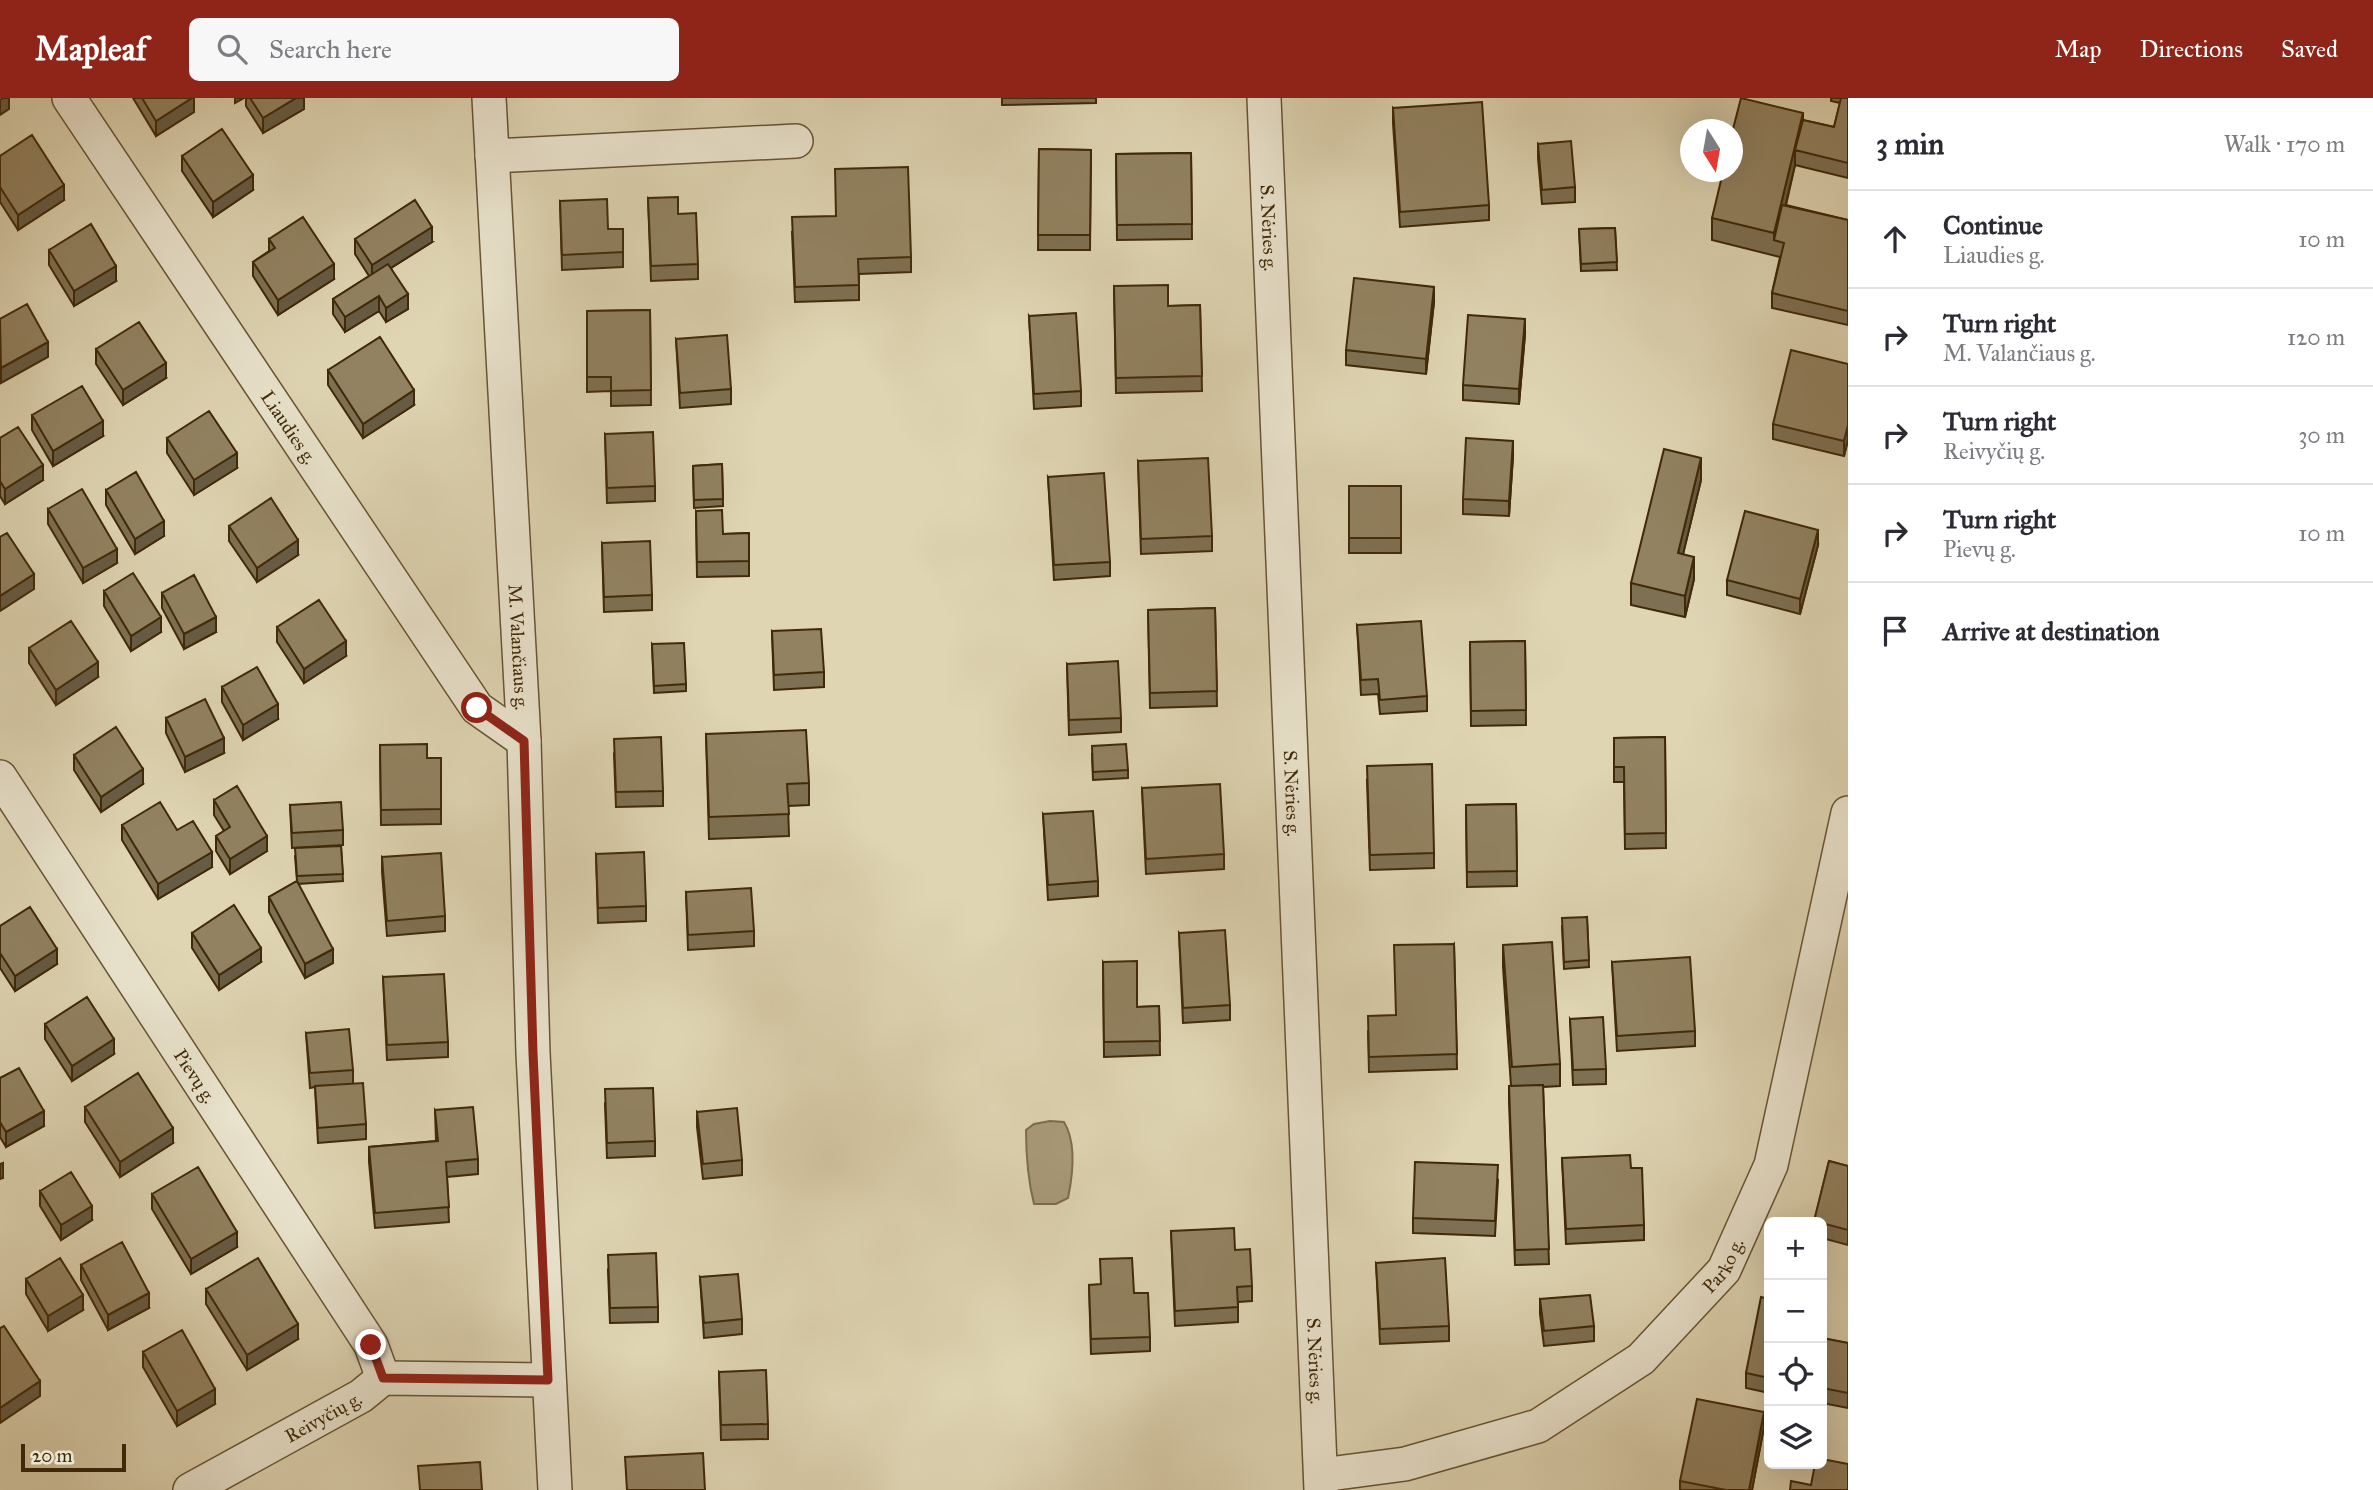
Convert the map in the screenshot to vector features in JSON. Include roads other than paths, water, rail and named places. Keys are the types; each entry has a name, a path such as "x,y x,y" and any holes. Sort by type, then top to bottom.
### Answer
{"street":[{"name":"Liaudies g.","path":"69,98 477,708 524,741"},
{"name":"M. Valančiaus g.","path":"489,98 524,741 533,1053 555,1490"},
{"name":"S. Nėries g.","path":"1264,98 1321,1482"},
{"path":"492,156 796,141"},
{"name":"Pievų g.","path":"0,777 371,1345 383,1378"},
{"name":"Parko g.","path":"1321,1482 1405,1464 1538,1426 1641,1359 1724,1270 1770,1165 1848,813"},
{"path":"383,1378 548,1380"},
{"name":"Reivyčių g.","path":"190,1490 361,1396 383,1378"}]}
